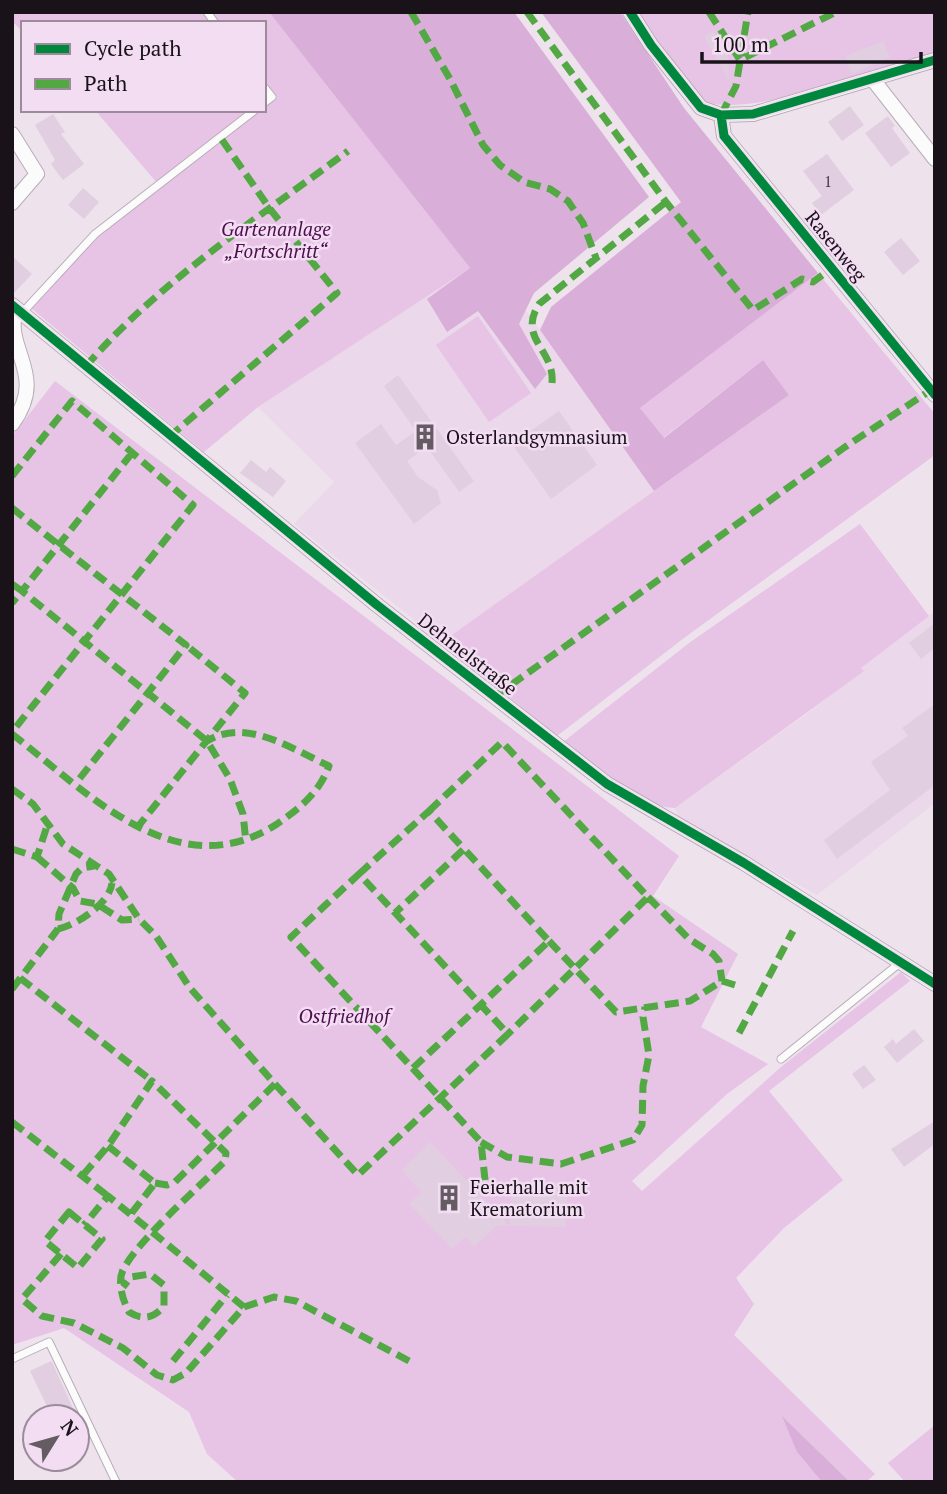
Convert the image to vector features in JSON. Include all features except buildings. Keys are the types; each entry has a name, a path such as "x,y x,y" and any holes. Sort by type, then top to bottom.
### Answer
{"street":[{"path":"631,12 651,45 701,108 721,115 753,114 874,81 935,60"},
{"path":"874,81 935,159"},
{"name":"Rasenweg","path":"721,115 724,136 935,395"},
{"path":"12,134 37,174 12,203"},
{"path":"12,424 27,398 27,384 13,324 17,309"},
{"name":"Dehmelstraße","path":"17,309 169,437 377,605 607,784 902,961 935,984"}],"lane":[{"path":"266,89 272,97 266,102"},
{"path":"17,309 95,234 252,112"},
{"path":"781,1059 902,961"},
{"path":"12,1359 49,1342 116,1482"}],"shaded area":[{"path":"269,12 514,12 649,197 534,293 519,324 547,374 535,389 478,311 447,332 427,299 470,268"},
{"path":"541,12 620,12 684,108 818,273 640,408 664,438 763,360 789,395 654,491 540,330 551,307 681,202"},
{"path":"487,256 654,491 442,642 294,524 334,482 258,407"},
{"path":"935,611 935,803 817,895 679,818 675,808 808,713 863,670 860,668"},
{"path":"782,1416 850,1482 822,1482 797,1452"}],"green space":[{"name":"Gartenanlage „Fortschritt“","path":"12,12 269,12 470,268 258,407 204,452 25,303 93,232 157,183 97,112 266,112 266,21 21,21 21,30 12,21"},
{"path":"633,12 935,12 935,57 781,98 750,104 721,105 696,100"},
{"path":"818,273 935,414 935,455 684,638 557,736 442,642 789,395 763,360 663,438 640,408"},
{"path":"478,316 531,393 489,422 436,345"},
{"name":"Ostfriedhof","path":"55,381 679,856 653,896 738,954 701,1027 768,1064 727,1094 632,1181 642,1191 781,1067 901,972 910,981 769,1091 843,1180 784,1228 736,1278 754,1304 734,1335 875,1474 866,1482 850,1482 784,1418 797,1452 822,1482 238,1482 207,1454 189,1412 64,1328 12,1345 12,436"},
{"path":"860,524 929,616 861,668 864,671 675,808 660,806 630,793 563,742 689,643"},
{"path":"935,1425 935,1482 905,1482 888,1463"}],"marked path":[{"path":"411,12 450,79 483,145 500,165 524,182 550,189 568,201 583,223 596,258"},
{"path":"527,12 666,202 753,310 802,279 813,282 832,268"},
{"path":"709,12 740,60 836,12"},
{"path":"721,115 736,86 748,12"},
{"path":"169,437 337,293 270,209 220,137"},
{"path":"86,366 115,335 178,278 348,151"},
{"path":"552,383 548,361 532,326 539,304 666,202"},
{"path":"494,697 845,447 931,390"},
{"path":"12,476 72,401 193,505 12,732"},
{"path":"132,453 22,591 207,741 230,779 243,814 246,842"},
{"path":"12,508 186,645 76,783"},
{"path":"12,584 22,591 12,603"},
{"path":"136,829 245,693 186,645"},
{"path":"12,734 102,805 135,825 169,839 204,846 240,841 277,824 308,799 329,766 284,744 253,734 222,734 207,741"},
{"path":"429,811 502,742 648,897 508,1034"},
{"path":"12,789 33,804 63,844 109,874 139,919 156,936 190,988 275,1084 175,1182 167,1185 155,1183"},
{"path":"359,874 429,811 464,849 395,913"},
{"path":"12,849 37,857 47,826"},
{"path":"413,1068 549,941 464,849"},
{"path":"37,857 73,888 80,901 97,904 122,920 139,919"},
{"path":"12,989 58,929 59,914 76,874 82,868 94,866"},
{"path":"275,1084 358,1175 508,1034 359,874 291,937 481,1142 485,1180"},
{"path":"58,929 91,912 105,898 112,883"},
{"path":"648,897 689,939 713,954 719,961 722,981"},
{"path":"739,1033 793,931"},
{"path":"549,941 616,1012 690,1001 722,981 735,985"},
{"path":"20,978 152,1081"},
{"path":"481,1142 507,1157 561,1164 633,1140 642,1125 643,1086 649,1055 643,1017 645,1007"},
{"path":"83,1175 108,1146 152,1081 226,1153 225,1161 155,1229 123,1270 121,1286 129,1312 139,1317 148,1317 164,1306 164,1285 150,1274 131,1277 123,1287"},
{"path":"12,1122 108,1196"},
{"path":"108,1146 155,1183 130,1215"},
{"path":"61,1254 22,1299 42,1316 74,1323 123,1348 157,1375 173,1380 186,1373 244,1307 108,1196 84,1225"},
{"path":"69,1212 102,1239 78,1268 45,1241 69,1212"},
{"path":"173,1361 227,1295"},
{"path":"244,1307 274,1297 296,1301 411,1362"}],"cycle path":[{"path":"630,12 651,45 701,108 721,115 753,114 935,60"},
{"path":"721,115 724,136 935,395"},
{"path":"12,305 377,605 607,784 744,863 935,984"}],"place":[{"name":"Osterlandgymnasium","path":"425,437"},
{"name":"Feierhalle mit Krematorium","path":"449,1198"}]}
